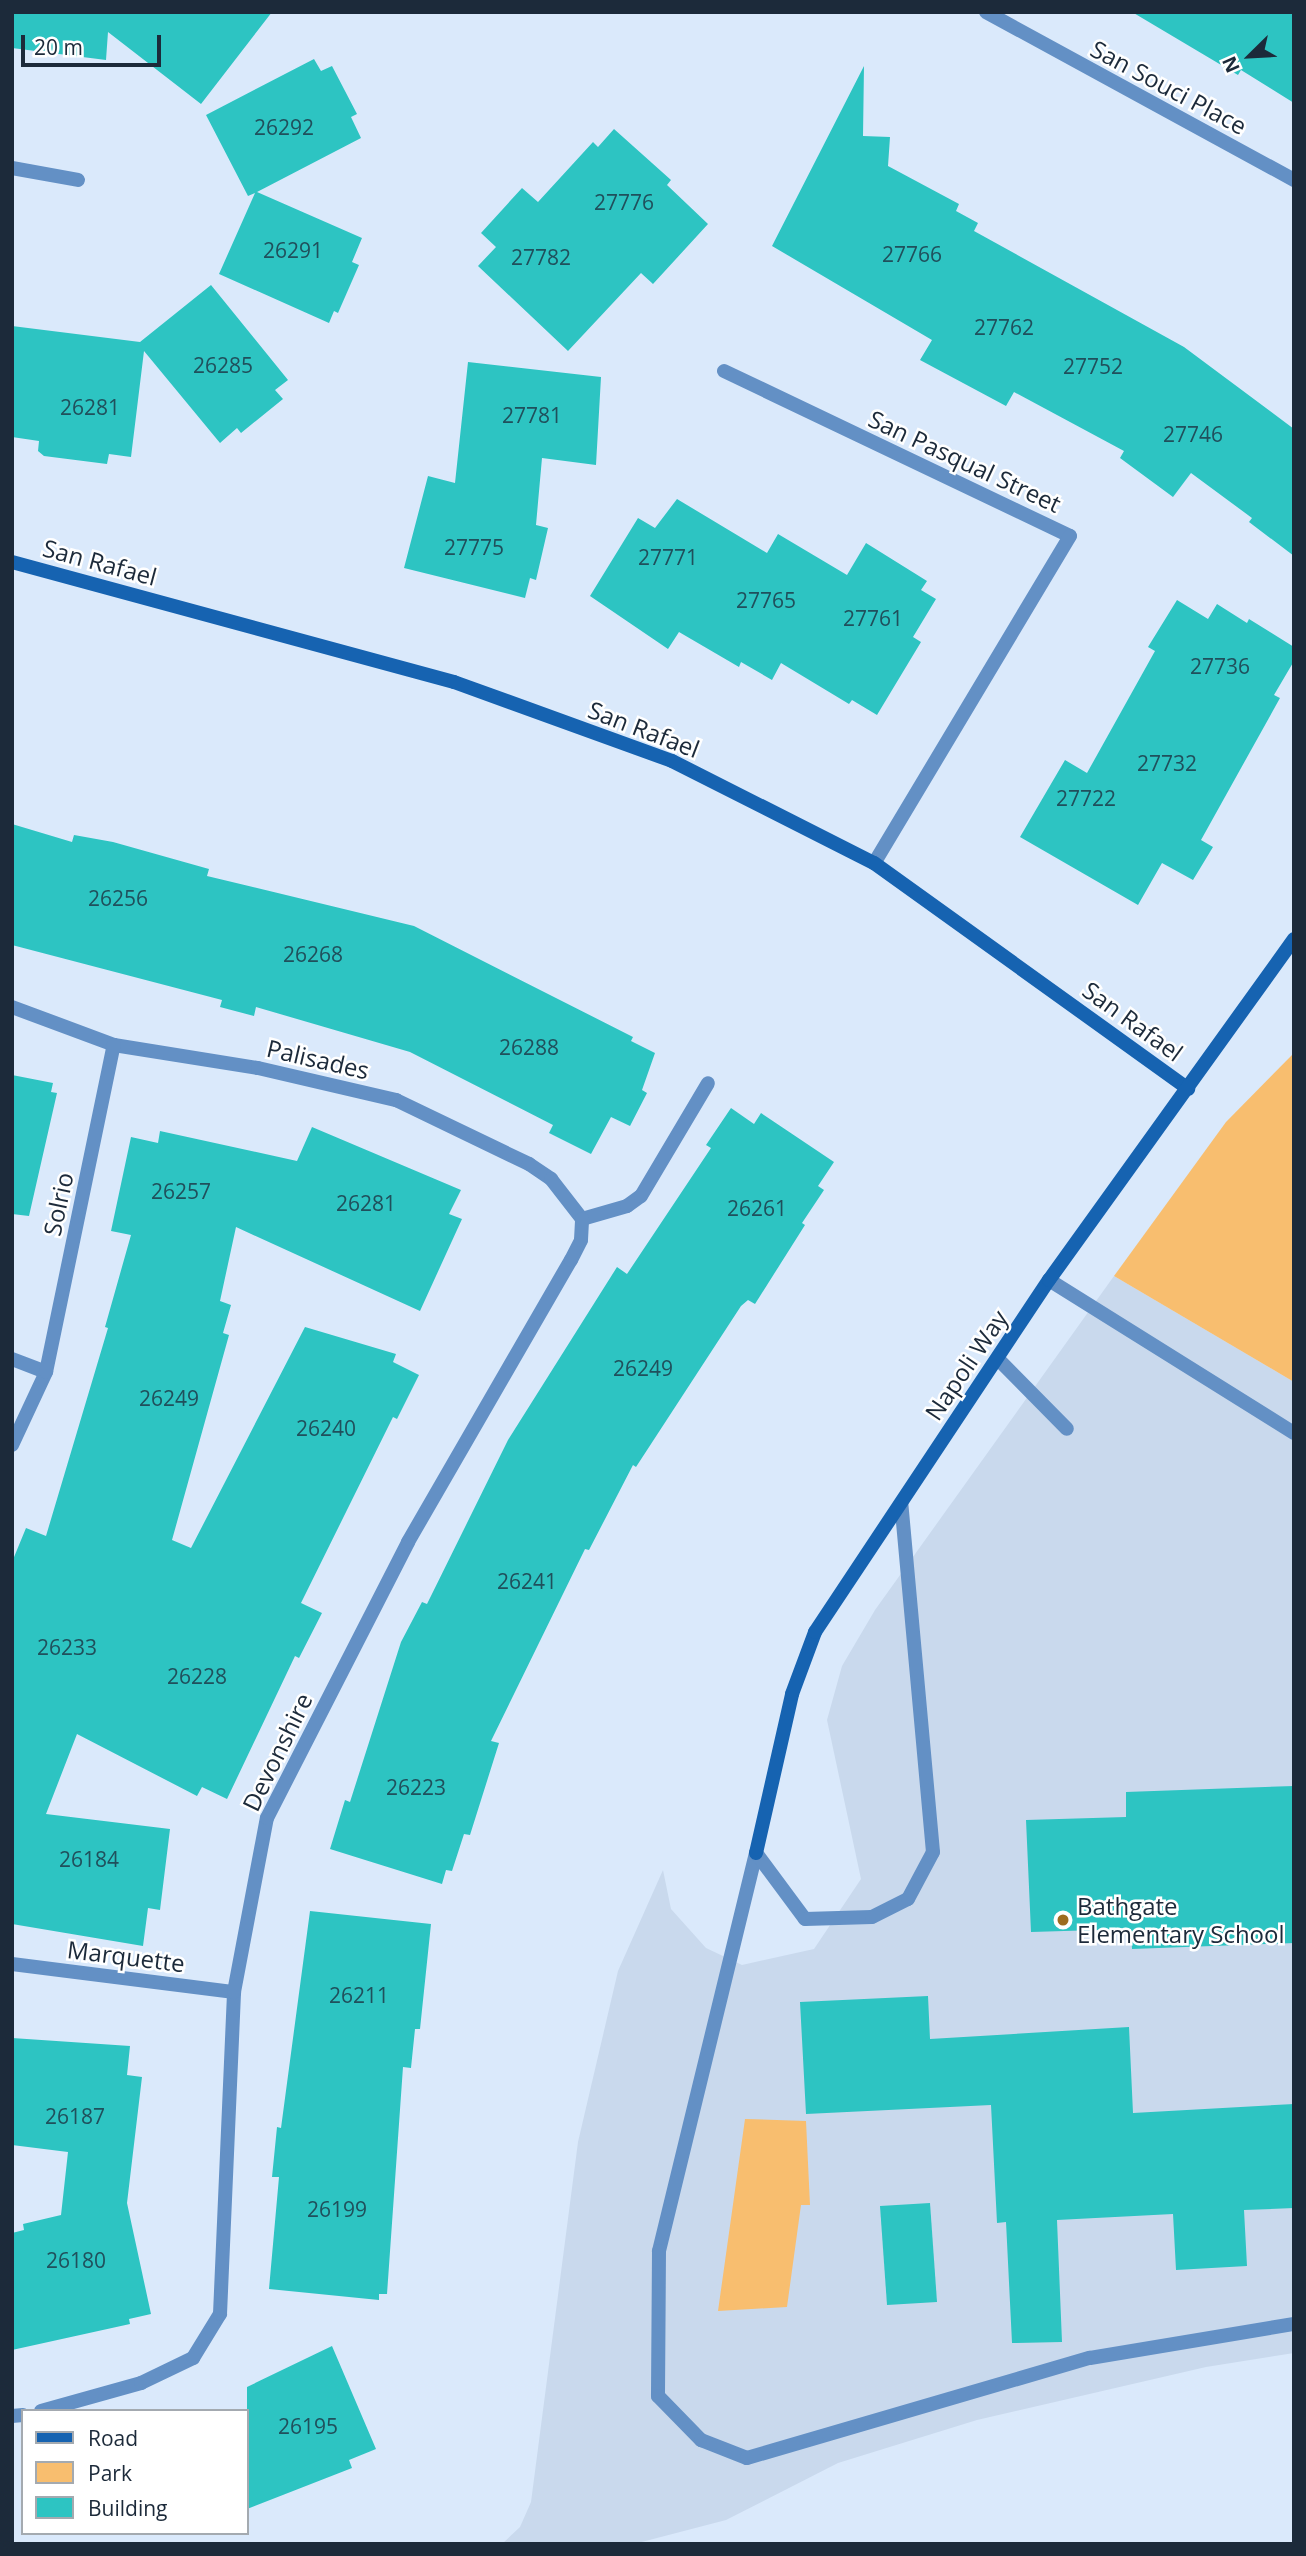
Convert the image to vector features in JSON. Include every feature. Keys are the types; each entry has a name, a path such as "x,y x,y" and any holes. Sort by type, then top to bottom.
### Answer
{"street":[{"name":"San Souci Place","path":"986,12 1294,180"},
{"path":"12,169 78,180"},
{"name":"San Pasqual Street","path":"724,371 1070,536 874,863"},
{"name":"San Rafael","path":"12,562 454,682 671,761 874,863 1188,1089"},
{"name":"Napoli Way","path":"756,1853 802,1661 815,1632 1049,1280 1294,939"},
{"name":"Palisades","path":"12,1007 114,1045 258,1068 396,1100 529,1164 551,1179 582,1219"},
{"name":"Solrio","path":"12,1445 46,1372 114,1045"},
{"path":"582,1219 627,1206 641,1196 708,1083"},
{"name":"Devonshire","path":"48,2409 141,2383 193,2358 220,2314 234,1992 267,1818 408,1542 572,1260 580,1241 582,1219"},
{"path":"1049,1280 1294,1433"},
{"path":"12,1359 46,1372"},
{"path":"998,1359 1067,1429"},
{"path":"756,1853 805,1919 872,1917 908,1899 933,1852 901,1503"},
{"path":"756,1853 659,2251 658,2396 701,2440 747,2458 1090,2358 1294,2324"},
{"name":"Marquette","path":"12,1964 234,1992"}],"shaded area":[{"name":"Bathgate Elementary School","path":"1114,1276 1294,1382 1294,2353 1206,2367 977,2420 838,2463 726,2520 634,2544 502,2544 520,2527 531,2502 578,2142 618,1971 663,1870 671,1909 706,1948 742,1965 814,1949 861,1879 827,1720 842,1666 875,1610"}],"green space":[{"path":"1294,1053 1294,1382 1114,1276 1226,1122"},
{"path":"745,2119 806,2121 810,2205 801,2205 787,2307 718,2311"}],"building":[{"path":"12,12 272,12 201,104 108,32 106,60 12,48"},
{"path":"1132,12 1294,12 1294,103 1241,70 1238,75"},
{"path":"314,59 321,71 332,66 357,114 351,117 361,138 257,192 362,238 352,262 359,265 338,313 334,311 329,323 219,274 255,193 248,196 206,115"},
{"path":"864,66 863,136 890,137 888,166 959,204 956,211 978,223 974,231 1184,347 1294,429 1294,556 1249,522 1252,518 1191,473 1173,497 1120,458 1124,451 1014,392 1006,406 920,360 932,340 772,246"},
{"path":"614,129 671,180 667,185 708,224 653,284 641,273 568,351 478,266 496,247 481,233 522,188 538,202 593,142 598,147"},
{"path":"211,285 288,380 275,390 283,399 241,433 237,428 220,443 144,351 131,457 109,454 107,464 44,456 38,451 39,441 12,437 12,326 140,342"},
{"path":"468,362 601,377 596,465 542,458 536,525 548,528 536,580 530,578 525,598 404,568 428,476 455,483"},
{"path":"677,499 767,553 778,534 847,575 866,543 927,581 921,590 936,599 913,637 921,642 877,715 852,700 849,704 781,663 772,680 741,662 739,667 679,632 668,649 590,596 638,518 655,528"},
{"path":"1177,600 1208,619 1217,604 1247,623 1249,619 1294,647 1294,661 1274,695 1280,698 1201,840 1213,847 1193,880 1162,863 1138,905 1020,837 1065,760 1087,773 1155,651 1148,647"},
{"path":"12,824 72,842 74,835 113,842 209,869 207,876 414,926 633,1037 631,1041 655,1053 642,1090 647,1093 630,1126 611,1117 591,1154 549,1133 553,1125 410,1052 256,1007 254,1016 220,1007 222,1000 12,945"},
{"path":"12,1075 53,1083 51,1092 57,1093 29,1216 12,1214"},
{"path":"731,1108 754,1124 761,1113 834,1162 818,1186 824,1190 755,1304 748,1300 741,1306 636,1467 633,1465 589,1550 585,1549 491,1741 499,1743 470,1835 464,1834 452,1871 446,1870 442,1884 330,1849 345,1800 350,1802 401,1642 422,1602 427,1604 508,1440 617,1267 627,1274 711,1148 706,1145"},
{"path":"312,1127 461,1190 449,1214 462,1219 420,1311 236,1227 220,1301 231,1305 223,1333 229,1335 172,1540 191,1548 305,1327 396,1354 393,1362 419,1375 397,1419 393,1417 301,1603 322,1613 299,1658 295,1656 227,1799 202,1787 197,1796 77,1734 46,1814 170,1829 160,1910 148,1908 143,1946 12,1924 12,1562 26,1528 46,1536 108,1328 105,1327 131,1235 111,1231 131,1137 158,1143 160,1131 297,1161"},
{"name":"Bathgate Elementary School","path":"1294,1786 1294,1943 1132,1949 1131,1929 1031,1932 1026,1820 1126,1817 1126,1792"},
{"path":"310,1911 431,1924 420,2029 415,2029 411,2068 403,2067 387,2294 379,2294 379,2300 269,2289 279,2177 272,2177 277,2127 281,2128"},
{"path":"928,1996 930,2039 1129,2027 1133,2113 1294,2104 1294,2208 1244,2210 1247,2266 1176,2270 1173,2214 1057,2220 1062,2342 1012,2343 1006,2222 997,2223 991,2105 806,2114 800,2002"},
{"path":"12,2038 130,2046 127,2075 142,2077 127,2203 151,2314 129,2319 130,2324 12,2350 12,2233 24,2230 23,2224 61,2215 68,2152 12,2145"},
{"path":"930,2203 937,2302 887,2305 880,2206"},
{"path":"332,2346 376,2449 349,2460 352,2468 248,2509 247,2387"}],"place":[{"name":"Bathgate Elementary School","path":"1063,1920"}]}
